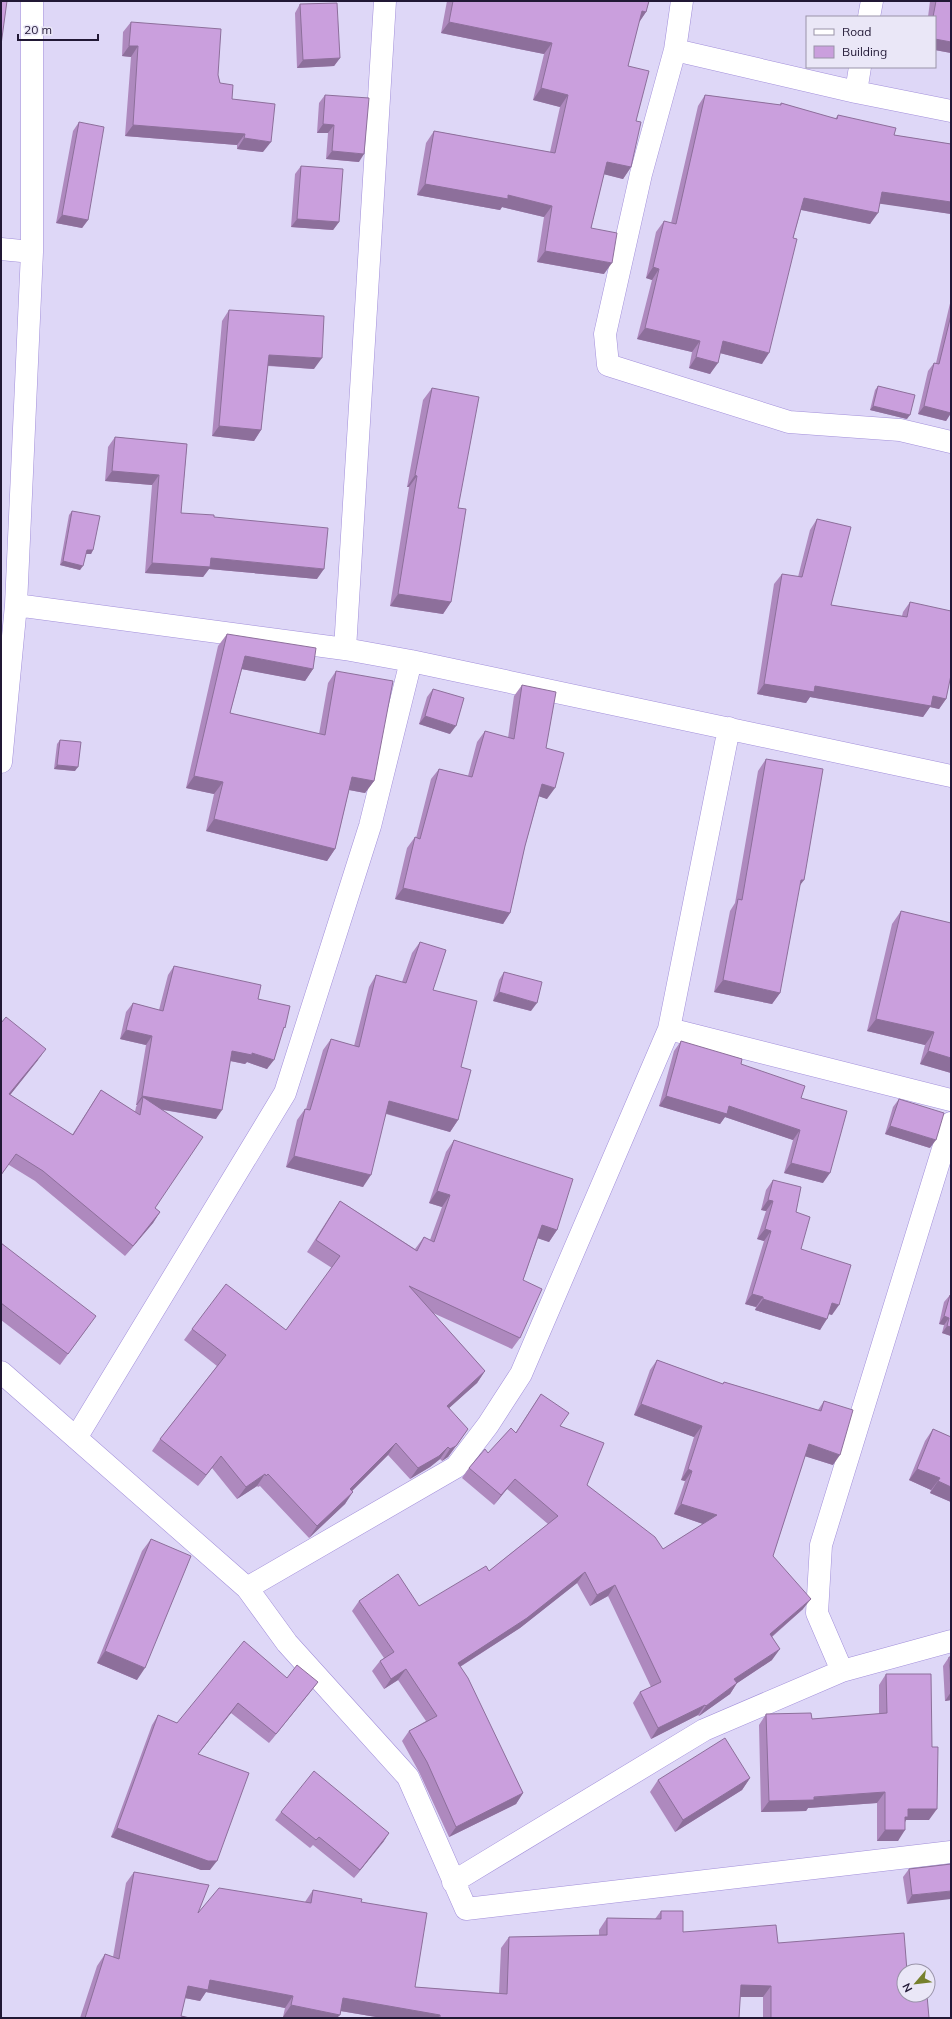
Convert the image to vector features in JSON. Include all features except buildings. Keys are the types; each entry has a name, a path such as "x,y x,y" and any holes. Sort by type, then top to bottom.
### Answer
{"street":[{"path":"1,762 16,604 32,252 32,1"},
{"path":"345,649 385,1"},
{"path":"682,1 676,50 641,174 605,334 608,365 789,422 900,430 951,442"},
{"path":"869,16 872,1"},
{"path":"676,50 856,92 951,111"},
{"path":"856,92 860,68"},
{"path":"1,249 32,252"},
{"path":"16,604 345,649 411,661 951,776"},
{"path":"76,1438 285,1092 370,826 411,661"},
{"path":"247,1588 456,1467 484,1431 521,1374 669,1029 729,728"},
{"path":"669,1029 951,1100"},
{"path":"842,1672 817,1613 821,1544 951,1123"},
{"path":"1,1372 247,1588 287,1643 408,1776 466,1909 951,1852"},
{"path":"453,1882 704,1730 842,1672 951,1641"}]}
